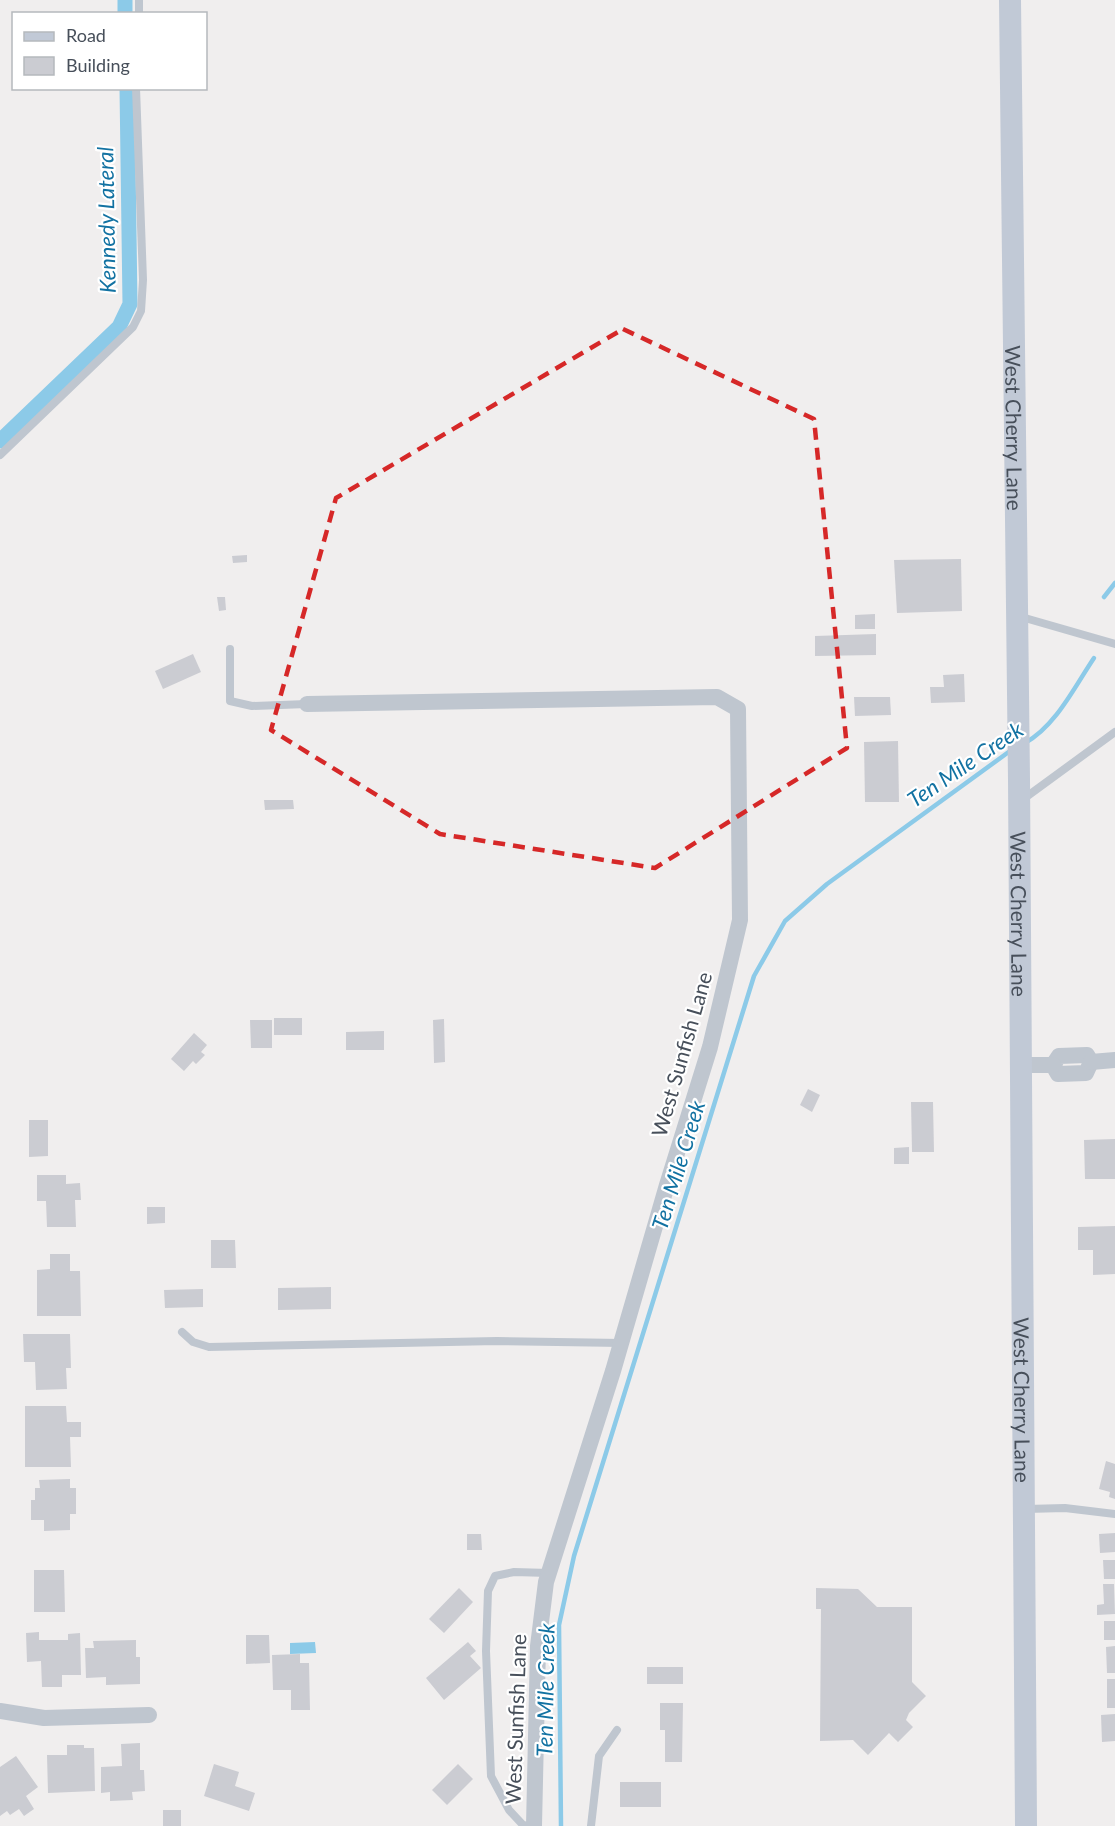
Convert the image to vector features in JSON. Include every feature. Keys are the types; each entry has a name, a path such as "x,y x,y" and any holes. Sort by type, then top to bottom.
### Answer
{"main road":[{"name":"West Cherry Lane","path":"1010,0 1019,779 1026,1826"}],"street":[{"name":"West Sunfish Lane","path":"307,704 717,697 738,709 740,920 710,1047 549,1574 538,1646 534,1826"},
{"path":"1020,1065 1053,1065 1059,1056 1087,1055 1091,1062 1115,1060"},
{"path":"0,1711 44,1718 149,1715"}],"lane":[{"path":"0,455 125,335 141,311 143,280 136,90"},
{"path":"1017,616 1115,644"},
{"path":"230,649 230,701 252,706 307,704"},
{"path":"1019,803 1115,732"},
{"path":"182,1332 193,1342 209,1347 497,1341 621,1343"},
{"path":"1023,1509 1065,1508 1115,1514"},
{"path":"528,1826 523,1825 509,1810 491,1776 486,1651 488,1591 495,1576 514,1572 549,1574"},
{"path":"591,1826 599,1756 617,1730"}],"highlighted area":[{"path":"623,329 814,419 847,748 655,868 440,834 271,730 336,498"}],"water":[{"path":"315,1642 316,1653 290,1654 290,1643"}],"building":[{"path":"247,555 247,562 233,563 232,556"},
{"path":"961,559 962,611 897,613 894,560"},
{"path":"217,597 225,597 226,610 219,611"},
{"path":"875,614 875,629 855,629 855,615"},
{"path":"876,634 876,655 815,656 815,636"},
{"path":"193,654 201,672 163,689 155,671"},
{"path":"964,674 965,702 931,703 930,687 944,687 943,675"},
{"path":"854,697 890,697 891,715 855,716"},
{"path":"898,741 899,802 865,802 864,742"},
{"path":"264,800 293,800 294,809 265,810"},
{"path":"274,1018 302,1018 302,1035 274,1035"},
{"path":"444,1019 445,1062 434,1063 433,1020"},
{"path":"250,1020 272,1020 272,1048 251,1048"},
{"path":"384,1031 384,1050 346,1050 346,1032"},
{"path":"194,1033 207,1045 201,1052 205,1055 196,1064 193,1061 184,1071 171,1059"},
{"path":"808,1089 820,1095 812,1112 800,1105"},
{"path":"911,1102 933,1102 934,1152 912,1152"},
{"path":"29,1120 48,1120 48,1156 29,1157"},
{"path":"1115,1139 1115,1179 1085,1179 1084,1140"},
{"path":"909,1147 909,1164 894,1164 894,1148"},
{"path":"37,1175 66,1175 66,1184 80,1183 81,1200 75,1200 76,1227 47,1227 46,1201 37,1201"},
{"path":"147,1207 165,1207 165,1223 147,1224"},
{"path":"1115,1226 1115,1274 1093,1275 1093,1250 1078,1250 1078,1227"},
{"path":"211,1240 235,1240 236,1268 211,1268"},
{"path":"50,1254 70,1254 70,1271 80,1271 81,1316 37,1316 37,1270 50,1269"},
{"path":"331,1287 331,1309 278,1310 278,1288"},
{"path":"203,1289 203,1307 165,1308 164,1290"},
{"path":"23,1334 70,1334 71,1368 66,1368 67,1389 36,1390 35,1362 24,1362"},
{"path":"25,1406 66,1406 67,1422 81,1422 81,1437 70,1437 71,1467 25,1467"},
{"path":"1106,1461 1115,1464 1115,1499 1109,1497 1110,1492 1099,1489"},
{"path":"70,1479 70,1488 76,1488 76,1514 70,1514 70,1530 44,1531 44,1520 31,1520 31,1500 35,1500 35,1488 40,1488 39,1480"},
{"path":"1115,1533 1115,1552 1100,1553 1099,1534"},
{"path":"467,1534 481,1534 482,1550 467,1550"},
{"path":"1103,1560 1115,1560 1115,1579 1104,1579"},
{"path":"34,1570 64,1570 65,1612 34,1612"},
{"path":"1103,1584 1114,1584 1115,1614 1097,1615 1097,1605 1104,1604"},
{"path":"459,1588 473,1602 444,1633 429,1619"},
{"path":"816,1588 858,1589 877,1607 912,1607 912,1682 926,1696 909,1713 906,1720 913,1727 898,1742 889,1733 868,1755 853,1740 820,1741 821,1609 816,1609"},
{"path":"1104,1621 1115,1621 1115,1640 1104,1640"},
{"path":"39,1632 39,1640 68,1640 68,1634 80,1633 81,1675 62,1675 62,1687 42,1687 41,1661 27,1662 26,1633"},
{"path":"246,1635 269,1635 270,1663 246,1664"},
{"path":"136,1640 136,1657 140,1657 140,1684 106,1685 106,1677 86,1678 85,1648 94,1648 93,1641"},
{"path":"468,1642 476,1651 470,1656 481,1668 444,1700 426,1678"},
{"path":"1115,1646 1115,1673 1107,1673 1106,1647"},
{"path":"300,1654 300,1663 309,1663 310,1710 291,1710 291,1690 273,1690 272,1655"},
{"path":"647,1667 683,1667 683,1684 647,1684"},
{"path":"1107,1679 1115,1679 1115,1708 1107,1708"},
{"path":"660,1703 683,1703 682,1762 665,1762 665,1730 660,1730"},
{"path":"1115,1714 1115,1741 1102,1742 1101,1715"},
{"path":"140,1743 140,1770 144,1770 145,1791 132,1792 133,1800 110,1801 110,1792 101,1793 101,1767 122,1766 121,1744"},
{"path":"67,1745 84,1745 84,1748 94,1748 95,1791 48,1793 47,1755 67,1755"},
{"path":"16,1756 38,1787 26,1796 34,1809 24,1816 19,1809 10,1815 7,1811 0,1816 0,1767"},
{"path":"214,1764 239,1772 235,1786 255,1793 249,1811 204,1796"},
{"path":"458,1764 473,1779 447,1805 432,1790"},
{"path":"620,1782 661,1782 661,1807 620,1807"},
{"path":"163,1810 181,1810 181,1826 163,1826"}],"waterway":[{"name":"Kennedy Lateral","path":"125,0 125,12"},
{"name":"Kennedy Lateral","path":"0,441 119,327 130,304 127,90"},
{"name":"Ten Mile Creek","path":"1104,597 1115,583"},
{"name":"Ten Mile Creek","path":"1025,743 1036,736 1055,716 1094,658"},
{"name":"Ten Mile Creek","path":"561,1826 559,1625 574,1556 754,976 785,921 827,884 1010,751"}]}
